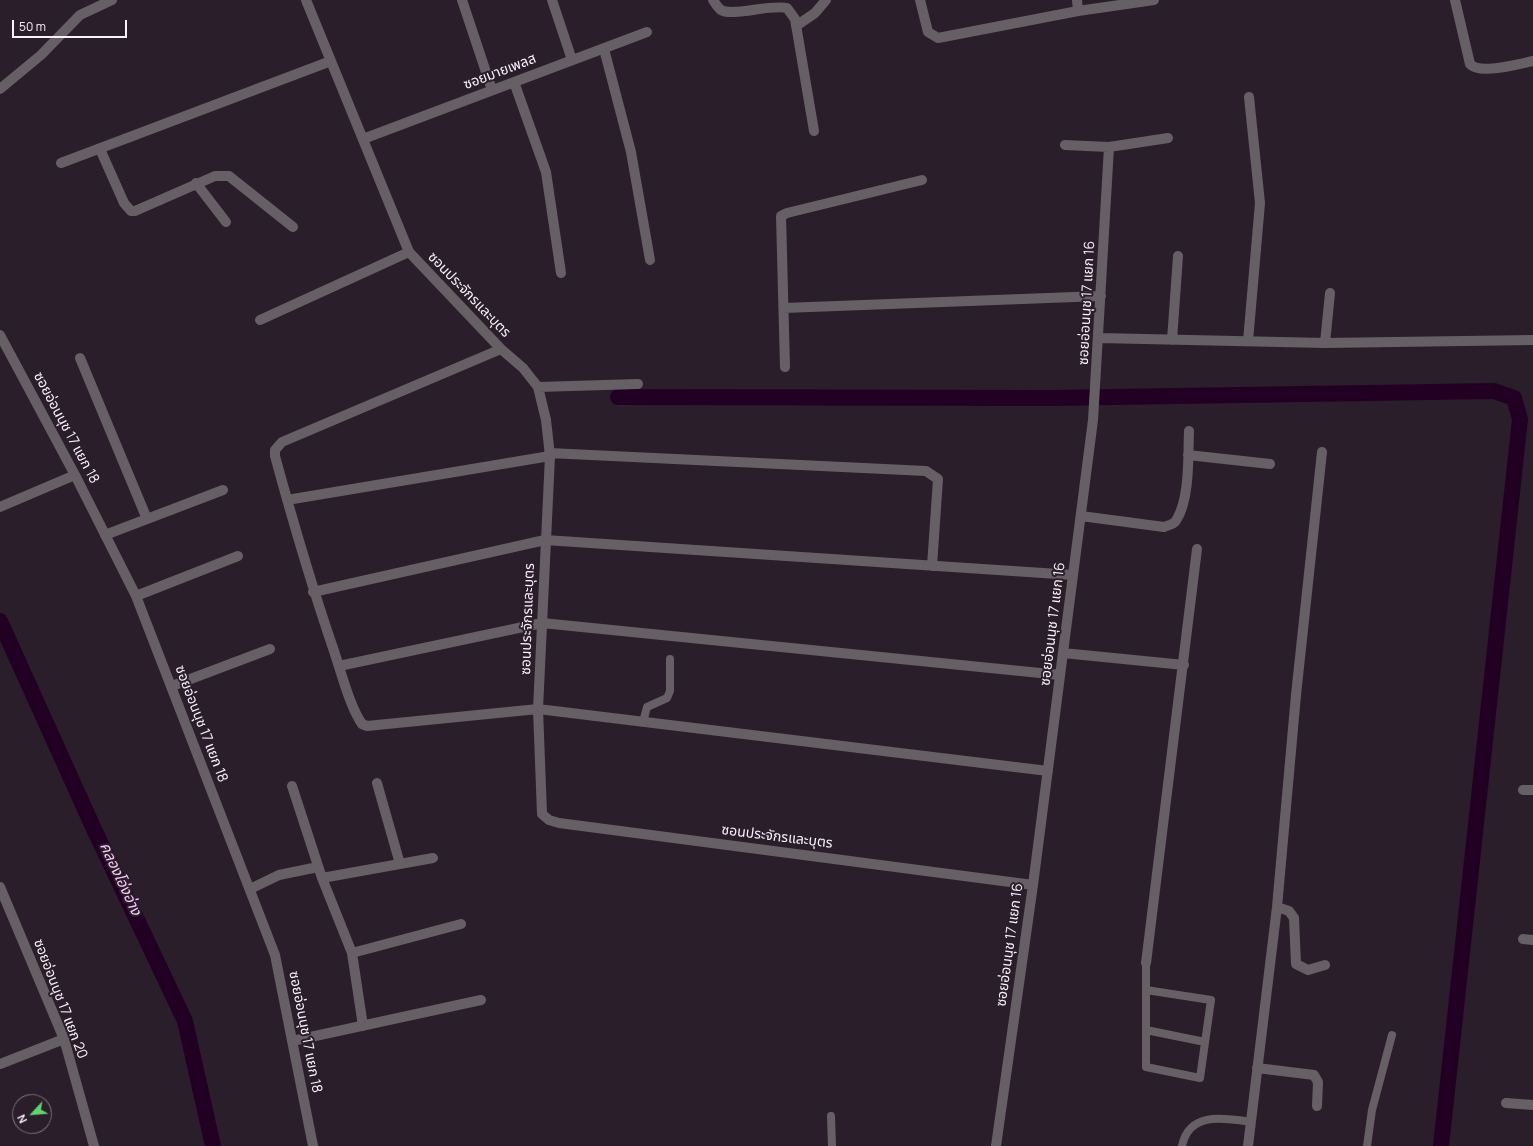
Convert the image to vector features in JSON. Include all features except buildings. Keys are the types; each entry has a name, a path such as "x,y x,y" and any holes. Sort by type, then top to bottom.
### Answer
{"street":[{"path":"0,89 41,55 80,15 112,0"},
{"name":"ซอนประจักรและบุตร","path":"306,0 409,252 501,349 523,368 538,387 546,420 549,455 538,709 542,814 553,822 1033,885"},
{"path":"462,0 492,90"},
{"path":"552,0 572,60"},
{"path":"713,0 721,10 731,12 779,6 787,8 795,19 814,131"},
{"path":"796,26 815,13 826,0"},
{"path":"920,0 928,32 938,38 1078,11 1154,0"},
{"path":"1077,0 1078,11"},
{"path":"1455,0 1470,64 1472,67 1477,69 1491,68 1533,61"},
{"name":"ซอยมายเพลส","path":"363,139 647,32"},
{"path":"604,48 631,152 650,260"},
{"path":"61,163 331,61"},
{"path":"514,82 546,172 561,273"},
{"path":"1248,341 1260,203 1249,97"},
{"path":"1065,145 1109,147 1168,138"},
{"name":"ซอยอ่อนนุช 17 แยก 16","path":"996,1146 1033,885 1093,420 1109,147"},
{"path":"100,149 124,203 131,211 135,211 215,176 229,176 292,227"},
{"path":"785,367 781,216 787,213 922,180"},
{"path":"196,184 226,222"},
{"path":"260,320 409,252"},
{"path":"1172,340 1178,256"},
{"path":"1325,342 1330,293"},
{"path":"784,308 1101,296"},
{"name":"ซอยอ่อนนุช 17 แยก 18","path":"0,335 75,475 136,596 172,686 275,954 313,1146"},
{"path":"1099,338 1325,342 1533,340"},
{"path":"501,349 282,442 275,450 275,456 313,592 359,720 362,724 367,726 538,709 1048,771"},
{"path":"80,358 147,519"},
{"path":"538,387 638,384"},
{"path":"1081,516 1164,527 1170,525 1177,519 1185,496 1189,431"},
{"path":"1248,1146 1277,907 1296,695 1322,452"},
{"path":"287,500 549,455 926,471 938,479 932,566"},
{"path":"1188,455 1270,464"},
{"path":"0,507 75,475"},
{"path":"105,535 223,490"},
{"path":"313,592 545,540 1073,576"},
{"path":"1146,963 1198,549"},
{"path":"136,596 238,556"},
{"path":"339,666 542,623 1060,676"},
{"path":"172,686 270,649"},
{"path":"1063,653 1184,665"},
{"path":"377,783 400,864"},
{"path":"292,786 322,878 352,953 363,1026"},
{"path":"322,878 433,858"},
{"path":"250,889 279,875 318,866"},
{"name":"ซอยอ่อนนุช 17 แยก 20","path":"0,887 64,1039 94,1146"},
{"path":"1277,907 1289,911 1294,918 1296,964 1308,970 1325,965"},
{"path":"352,953 461,924"},
{"path":"292,1041 481,1000"},
{"path":"0,1064 64,1039"},
{"path":"1257,1068 1314,1075 1318,1082 1317,1106"},
{"path":"1506,1103 1533,1105"}],"lane":[{"path":"643,722 647,707 667,698 670,691 670,659"},
{"path":"1146,963 1146,990 1146,1030 1146,1068 1200,1078 1211,1000 1146,990"},
{"path":"1146,1030 1205,1042"},
{"path":"1367,1146 1372,1110 1392,1036"},
{"path":"831,1116 832,1146"},
{"path":"1182,1146 1183,1138 1192,1128 1202,1121 1215,1117 1250,1122"}],"waterway":[{"path":"618,397 1049,398 1494,391 1514,398 1520,419 1441,1146"},
{"name":"คลองโอ่งอ่าง","path":"0,621 93,827 185,1021 213,1146"}]}
